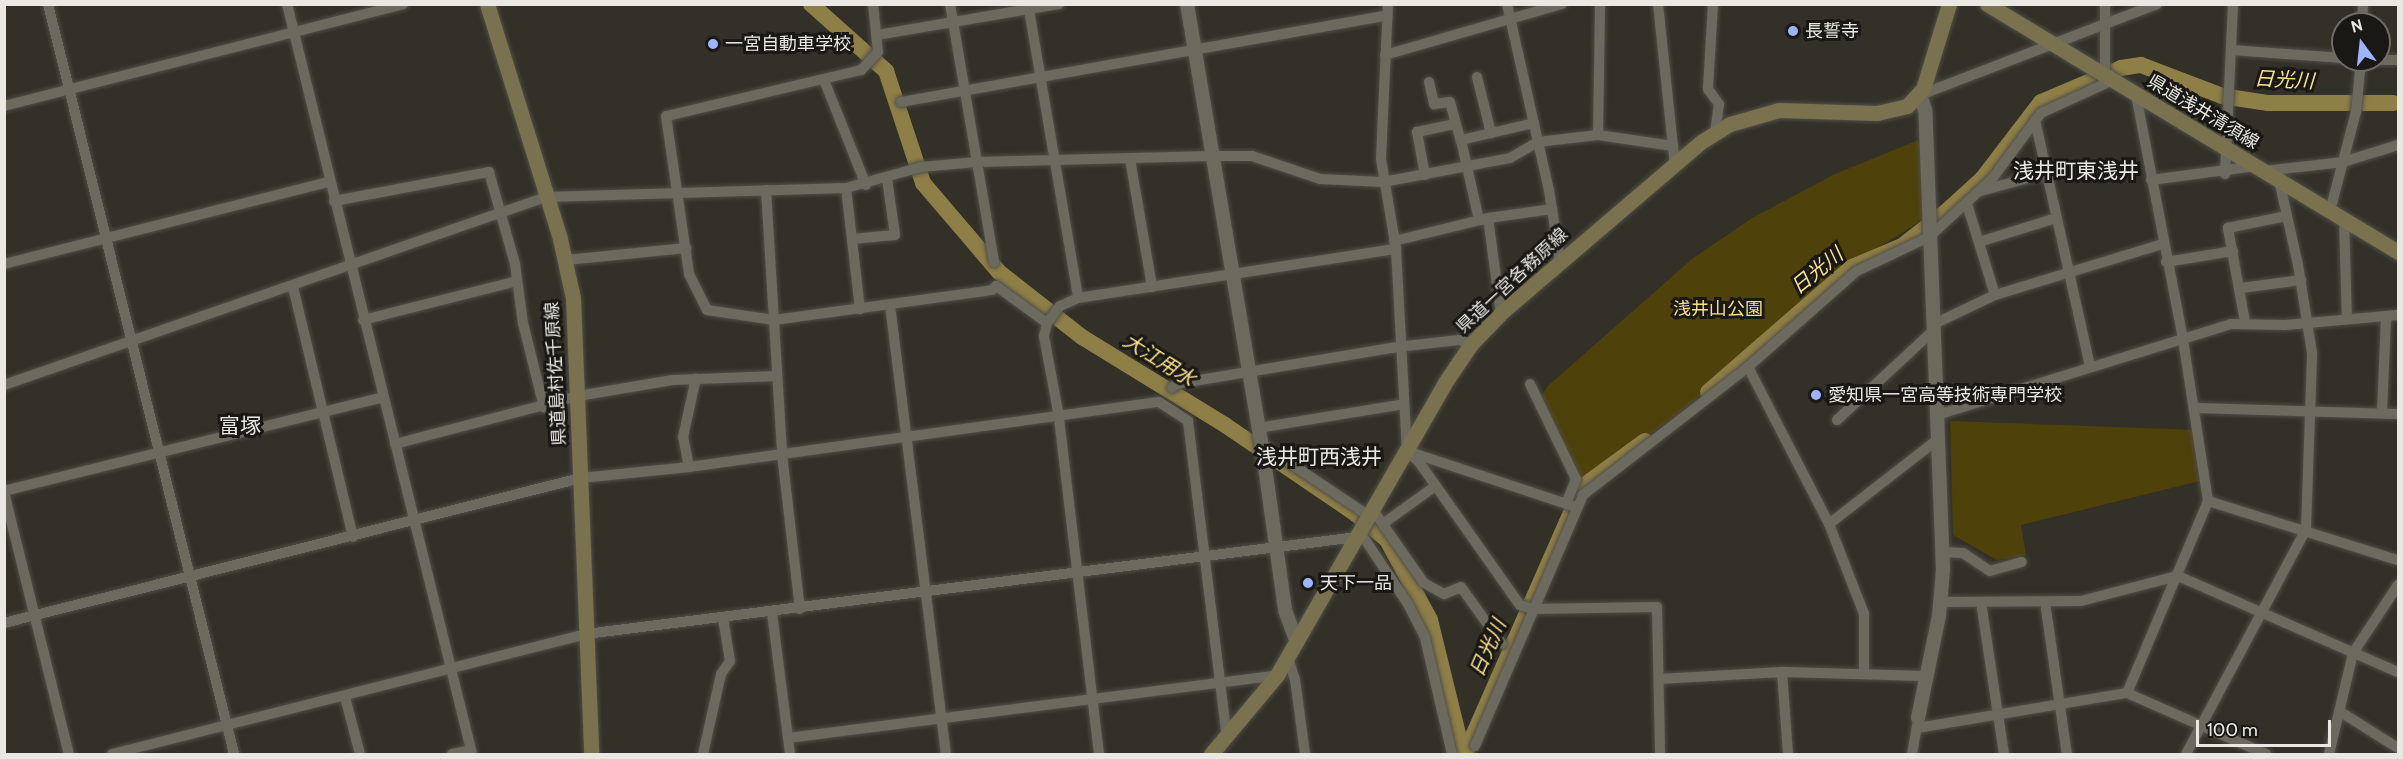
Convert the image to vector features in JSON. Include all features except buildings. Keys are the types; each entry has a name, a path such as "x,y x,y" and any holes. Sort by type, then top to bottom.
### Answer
{"main road":[{"name":"県道島村佐千原線","path":"487,4 566,260 573,298 591,754"},
{"path":"1920,95 1940,43 1949,4"},
{"name":"県道浅井清須線","path":"1988,4 2398,252"},
{"name":"県道一宮各務原線","path":"1211,754 1277,675 1407,451 1443,384 1471,344 1501,314 1560,261 1715,132 1746,117 1779,110 1887,112 1907,106 1920,95"}],"street":[{"path":"48,4 234,754"},
{"path":"287,4 471,752 452,754"},
{"path":"4,106 403,4"},
{"path":"873,4 877,55 867,65 824,80 666,116 689,274 707,310 774,320 992,290 996,286 1048,323"},
{"path":"950,4 994,262"},
{"path":"877,35 1028,7 1059,4"},
{"path":"1187,4 1210,156 1264,460 1285,610 1296,643"},
{"path":"1507,4 1552,209 1560,261"},
{"path":"1385,55 1562,4"},
{"path":"1598,135 1600,4"},
{"path":"1658,4 1675,164"},
{"path":"1713,4 1708,89 1719,104 1715,132"},
{"path":"1571,506 1748,367 1857,271 1929,236 1980,191 2035,120 2062,100 2109,77 2105,4"},
{"path":"1912,754 1940,602 1942,552 1925,110 1920,95 2157,4"},
{"path":"2225,174 2234,4"},
{"path":"1028,7 1078,298"},
{"path":"901,102 1194,52 1388,10 1383,182 1395,245 1407,451 1419,462 1434,487 1516,600 1532,609 1657,607 1660,754"},
{"path":"2231,50 2331,57"},
{"path":"2330,211 2356,112 2360,72"},
{"path":"1477,77 1491,133"},
{"path":"824,80 866,185"},
{"path":"1429,82 1434,104 1450,102 1465,167 1484,219 1501,314"},
{"path":"2127,693 2208,501 2183,339 2166,262 2136,94"},
{"path":"2035,120 2090,367"},
{"path":"1461,142 1534,123"},
{"path":"1425,175 1417,132 1454,124"},
{"path":"4,385 351,267 546,197 678,195 846,188 910,173 921,167 977,162 1210,156 1252,156 1320,179 1383,182 1510,158 1538,142 1598,135 1673,146"},
{"path":"2151,180 2343,162 2398,146"},
{"path":"1130,159 1152,287"},
{"path":"334,201 489,172 517,281 523,323 544,407"},
{"path":"1980,191 2046,173"},
{"path":"852,239 895,235 887,179"},
{"path":"2186,754 2306,529 2312,353 2301,280 2278,180"},
{"path":"4,264 329,182"},
{"path":"846,188 860,309"},
{"path":"766,190 782,454 800,609"},
{"path":"1967,204 1995,295"},
{"path":"1099,754 1059,417 1044,336 1055,312 1078,298 1395,245 1484,219 1552,209"},
{"path":"2245,322 2241,288 2228,228 2286,216"},
{"path":"1979,242 2056,218"},
{"path":"2344,219 2348,318"},
{"path":"1837,420 1934,327 1995,295 2163,244"},
{"path":"566,260 686,248"},
{"path":"2166,262 2233,251"},
{"path":"2241,288 2301,280"},
{"path":"363,320 517,281"},
{"path":"293,286 352,537"},
{"path":"890,305 946,754"},
{"path":"1937,415 2245,322 2285,325 2307,321 2398,315"},
{"path":"2382,413 2386,316"},
{"path":"1172,388 1176,384 1248,371 1459,339 1471,344"},
{"path":"1748,367 1829,524 1864,614 1864,673"},
{"path":"395,444 544,407 578,396 696,378 777,376"},
{"path":"689,467 683,437 696,378"},
{"path":"1475,746 1532,609 1571,506 1576,479 1530,384"},
{"path":"69,754 4,492 382,397"},
{"path":"4,622 413,522 581,478 689,467 1159,402 1188,421 1227,737"},
{"path":"1258,428 1404,404"},
{"path":"2194,408 2398,414"},
{"path":"1829,524 1938,439"},
{"path":"1260,443 1364,523 1425,638 1452,754"},
{"path":"1407,451 1571,506"},
{"path":"112,754 451,671 586,634 772,613 924,590 1277,545 1364,523 1384,523 1434,487"},
{"path":"2208,501 2306,529 2398,560"},
{"path":"1384,523 1424,583 1444,594 1461,587 1502,644"},
{"path":"1942,552 1963,553 1990,571 2022,562"},
{"path":"1940,602 2081,602 2178,576 2398,672"},
{"path":"2329,754 2353,653 2398,585"},
{"path":"1981,602 2004,754"},
{"path":"2045,602 2067,754"},
{"path":"772,613 790,754"},
{"path":"703,754 721,674 730,661 723,618"},
{"path":"1288,658 1295,679 1305,754"},
{"path":"1659,679 1782,672 1927,676"},
{"path":"1782,672 1788,754"},
{"path":"788,738 1277,675"},
{"path":"1918,723 2127,693 2266,754"},
{"path":"345,697 360,754"},
{"path":"2339,711 2398,748"}],"green space":[{"name":"浅井山公園","path":"1921,139 1924,219 1851,265 1681,412 1583,482 1541,396 1549,385 1692,259 1752,218 1835,174"},
{"path":"1950,421 2197,430 2204,480 2021,525 2026,555 1997,560 1953,535"}],"waterway":[{"name":"大江用水","path":"811,4 886,71 923,183 999,272 1082,337 1225,425 1356,514 1387,540 1430,620 1463,754"},
{"name":"日光川","path":"1708,392 1852,267 1902,246 1948,210 1982,179 2041,102 2121,68 2141,65 2222,96 2268,103 2393,103"},
{"name":"日光川","path":"1465,754 1582,487 1645,441"}],"place":[{"name":"長誓寺","path":"1793,31"},
{"name":"一宮自動車学校","path":"713,44"},
{"name":"愛知県一宮高等技術専門学校","path":"1816,395"},
{"name":"天下一品","path":"1308,583"}],"district":[{"name":"浅井町東浅井","path":"2076,171"},
{"name":"富塚","path":"240,426"},
{"name":"浅井町西浅井","path":"1319,457"}]}
